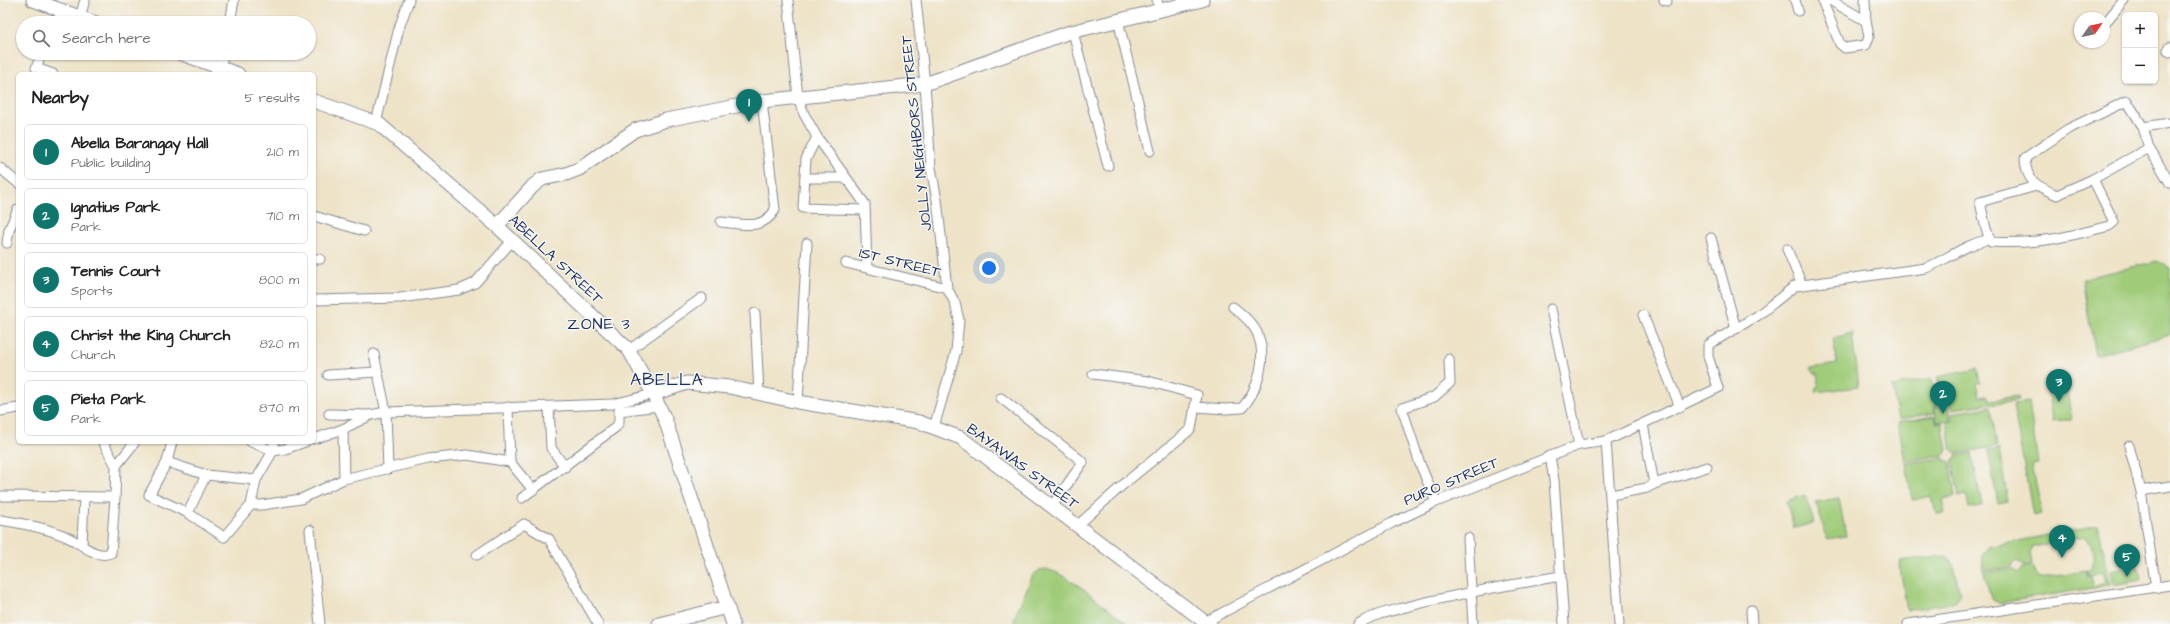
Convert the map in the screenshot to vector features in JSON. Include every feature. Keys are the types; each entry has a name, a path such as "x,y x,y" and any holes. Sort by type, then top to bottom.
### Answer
{"street":[{"path":"33,0 77,16"},
{"path":"80,16 85,0"},
{"path":"231,16 234,0"},
{"path":"376,123 399,28 409,0"},
{"path":"788,0 798,97 804,114 817,137 865,204 867,267"},
{"name":"JOLLY NEIGHBORS STREET","path":"916,0 925,84 931,168 937,200 947,288 955,303 959,320 956,352 934,427"},
{"path":"497,226 532,186 542,179 566,174 578,168 635,130 666,120 762,101 925,84 1073,32 1118,20 1159,6 1202,0"},
{"path":"1795,0 1798,11"},
{"path":"1822,0 1840,44 1845,48 1866,45 1869,37 1866,21 1865,0"},
{"path":"1830,0 1866,21"},
{"path":"2110,16 2124,0"},
{"path":"60,16 62,11"},
{"path":"1118,20 1150,151"},
{"path":"1073,32 1108,166"},
{"path":"2170,47 2168,50 2170,52"},
{"path":"39,60 36,68 47,72"},
{"path":"199,60 230,71"},
{"path":"226,60 230,71"},
{"path":"721,222 760,225 770,220 776,210 762,101"},
{"path":"2149,148 2093,179 2057,196 2036,186 2026,171 2025,158 2068,129 2127,101 2143,127 2149,148 2170,182"},
{"name":"ABELLA STREET","path":"316,102 376,123 497,226 629,350 656,400 675,449 733,624"},
{"path":"2143,127 2170,123"},
{"path":"817,137 806,159 804,208 864,210"},
{"path":"1,170 16,181"},
{"path":"805,178 846,178"},
{"path":"2036,186 1980,202 1986,229 1991,242 2006,243 2058,240 2109,226 2114,222 2093,179"},
{"path":"6,243 9,230 16,214"},
{"path":"316,217 364,230"},
{"path":"1711,238 1736,329 1770,307 1795,286 1926,268 1943,261 1960,248 1990,239"},
{"path":"316,300 400,298 459,290 475,283 512,241"},
{"path":"798,402 807,243"},
{"path":"1787,249 1802,285"},
{"name":"1ST STREET","path":"846,263 947,288"},
{"path":"629,350 702,298"},
{"path":"1195,407 1226,409 1242,408 1252,397 1262,364 1262,351 1258,333 1244,315 1233,307"},
{"path":"1551,309 1579,445"},
{"path":"755,313 759,394"},
{"path":"1643,315 1680,407"},
{"name":"PURO STREET","path":"1207,623 1392,523 1436,502 1579,445 1606,441 1718,388 1708,356 1708,345 1736,329"},
{"path":"374,354 386,412 388,469"},
{"path":"1436,502 1420,464 1402,408 1434,397 1450,383 1449,359"},
{"path":"328,375 377,372"},
{"path":"1078,526 1125,483 1192,429 1197,395 1148,381 1093,374"},
{"name":"BAYAWAS STREET","path":"656,400 687,383 729,387 798,402 919,422 934,427 961,438 1207,623"},
{"path":"329,414 371,415 386,412 612,404 639,397 656,400"},
{"path":"639,397 641,408"},
{"path":"1001,398 1083,462 1052,506"},
{"path":"522,498 616,427 619,422 619,411 641,408 656,400"},
{"path":"508,407 510,462 533,490"},
{"path":"549,407 551,448 565,466"},
{"path":"0,411 16,408"},
{"path":"316,438 343,429 371,415"},
{"path":"1643,424 1654,484"},
{"path":"343,429 344,479"},
{"path":"1606,441 1619,624"},
{"path":"0,520 68,537 104,556 111,553 116,497 116,466 104,444"},
{"path":"116,466 134,444"},
{"path":"172,444 167,462 149,495 188,513 224,537 250,505 256,480 274,446"},
{"path":"262,444 286,449 300,444"},
{"path":"2129,446 2141,491 2156,588"},
{"path":"250,505 262,505 301,499 344,479 428,459 467,455 510,462"},
{"path":"1550,456 1554,480 1564,624"},
{"path":"167,462 206,475 256,480"},
{"path":"1611,495 1647,488 1654,484 1707,467"},
{"path":"188,513 206,475"},
{"path":"2141,491 2170,486"},
{"path":"0,496 116,497"},
{"path":"82,545 84,497"},
{"path":"477,555 524,524 549,539 598,624"},
{"path":"310,530 320,624"},
{"path":"1468,538 1473,624"},
{"path":"1358,624 1370,617 1471,592 1561,576"},
{"path":"1908,624 2170,585"},
{"path":"659,624 727,608"},
{"path":"1751,610 1752,624"},
{"path":"1974,614 1975,624"}],"green space":[{"path":"2157,261 2170,268 2170,335 2095,355 2082,279"},
{"path":"1852,333 1858,387 1815,392 1816,387 1819,386 1817,373 1814,373 1811,368 1837,364 1833,338"},
{"path":"1977,369 1980,382 1976,383 1979,397 1987,396 1989,400 2018,396 2019,400 1951,409 1950,404 1944,405 1937,377"},
{"path":"1932,379 1938,406 1934,407 1935,413 1898,419 1892,387"},
{"path":"2065,381 2072,419 2053,422 2046,385"},
{"path":"2029,402 2038,464 2032,465 2042,514 2033,516 2013,404"},
{"path":"1948,406 1950,420 1937,422 1935,408"},
{"path":"1991,407 1997,446 1956,454 1952,450 1947,421 1952,420 1951,413"},
{"path":"1935,416 1936,423 1942,422 1947,450 1944,455 1905,461 1898,422"},
{"path":"1999,449 2008,502 1998,504 1988,450"},
{"path":"1972,453 1982,506 1969,508 1966,495 1959,496 1952,461 1956,459 1956,456"},
{"path":"1944,458 1945,461 1950,462 1956,496 1942,499 1945,513 1936,514 1932,496 1912,500 1906,463"},
{"path":"1805,495 1814,523 1794,528 1786,501"},
{"path":"1839,498 1846,536 1827,539 1816,502"},
{"path":"2098,525 2111,585 1999,603 1991,599 1984,573 2013,569 2019,573 2024,567 2033,566 2038,579 2086,571 2087,577 2090,576 2093,586 2106,582 2103,571 2088,576 2087,571 2091,569 2093,556 2090,544 2085,537 2033,547 2030,552 2032,564 2024,565 2018,561 2013,564 2013,567 1984,571 1982,556 1988,547"},
{"path":"1940,556 1948,558 1954,566 1960,595 1953,603 1907,610 1899,561"},
{"path":"2134,566 2139,568 2142,578 2140,580 2114,585 2111,571"},
{"path":"1046,569 1056,572 1077,585 1128,624 1015,624 1014,618 1033,575 1039,570"}],"place":[{"name":"Abella Barangay Hall","path":"749,122"},
{"name":"Tennis Court","path":"2059,402"},
{"name":"Ignatius Park","path":"1943,414"},
{"name":"Christ the King Church","path":"2062,558"},
{"name":"Pieta Park","path":"2127,577"}],"district":[{"name":"ZONE 3","path":"599,323"},
{"name":"ABELLA","path":"667,379"}]}
